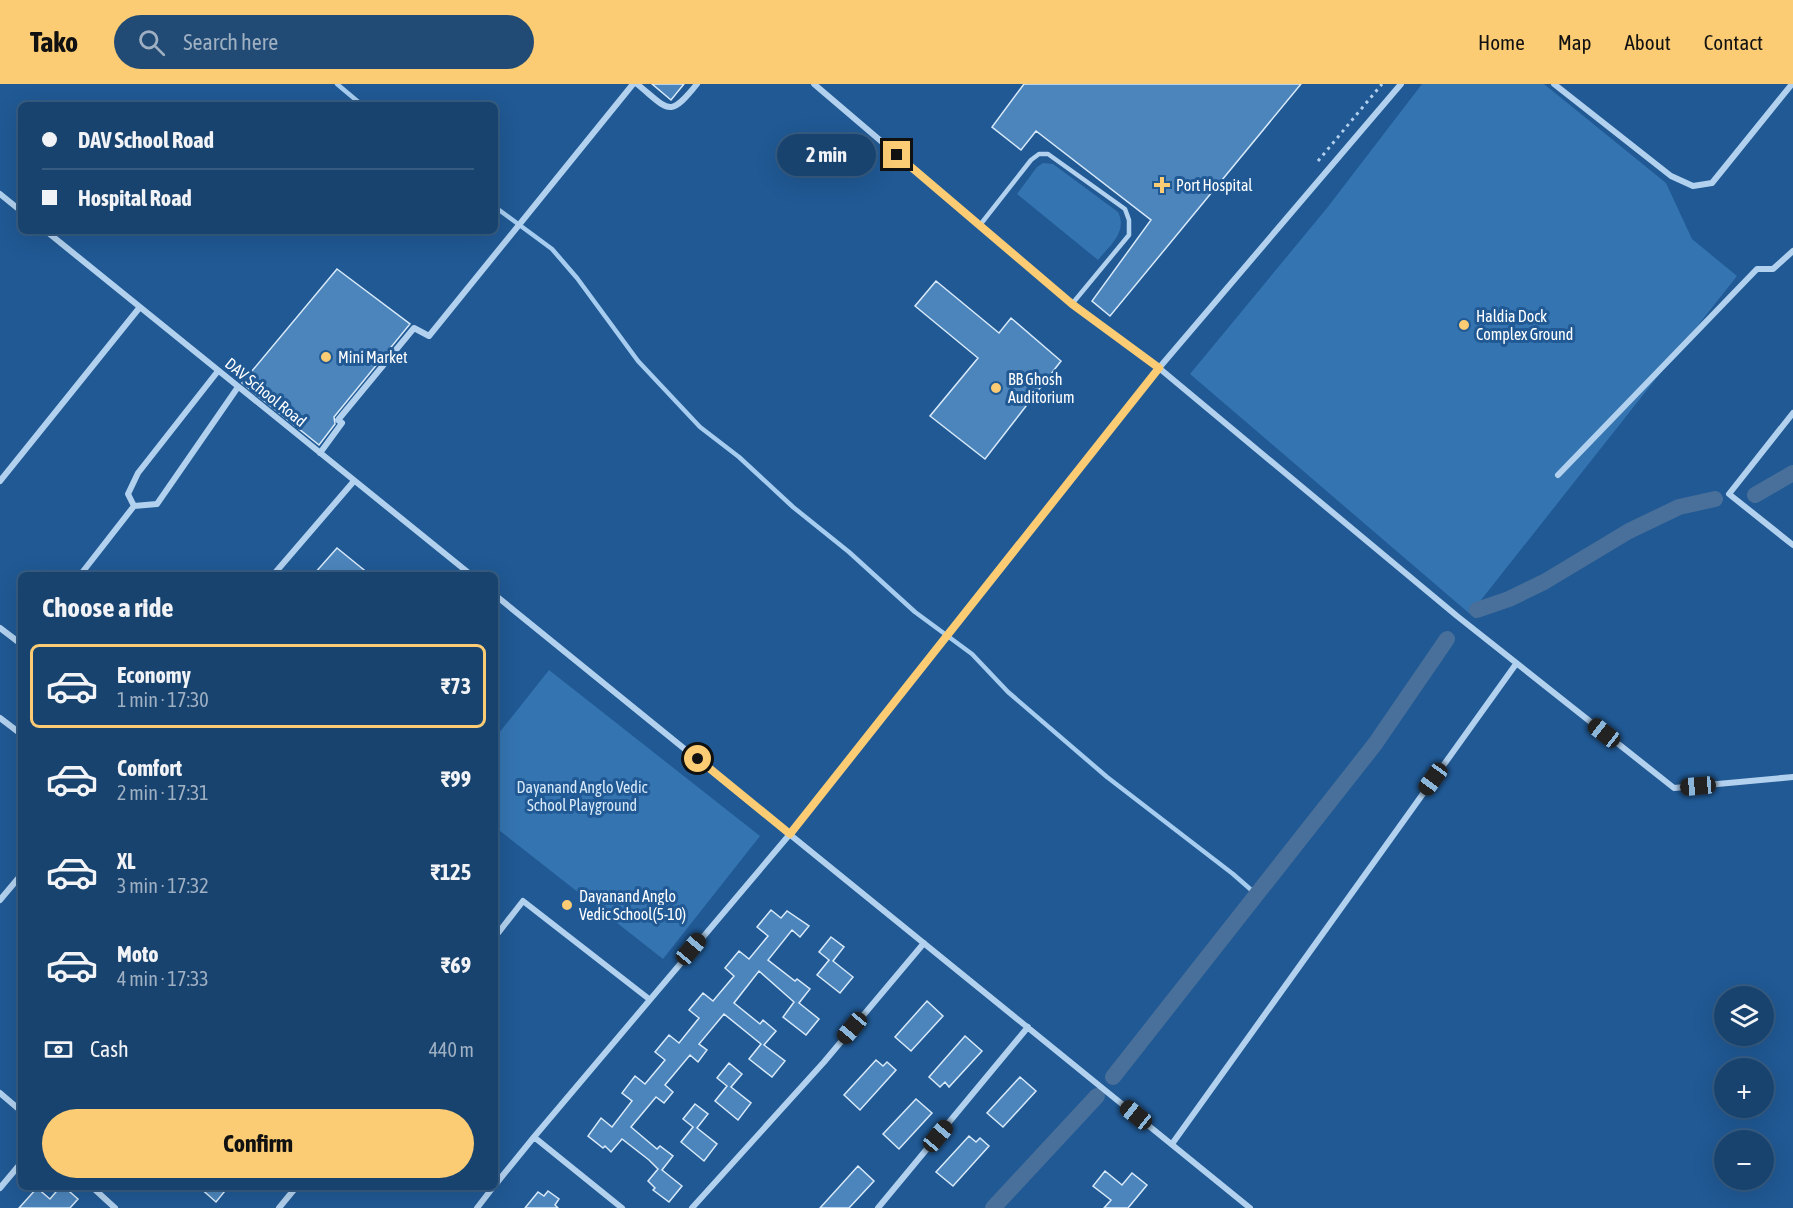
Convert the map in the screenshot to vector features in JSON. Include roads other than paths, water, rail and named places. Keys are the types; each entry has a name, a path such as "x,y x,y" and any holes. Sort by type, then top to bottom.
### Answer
{"street":[{"path":"320,453 342,423 338,420 414,328 429,336 633,84"},
{"path":"637,84 664,107 674,108 682,103 697,84"},
{"path":"814,84 1072,304 1159,368 1516,664 1674,788 1793,777"},
{"path":"498,1181 790,834 1159,368 1401,84"},
{"path":"1554,84 1671,176 1693,186 1712,183 1792,84"},
{"path":"0,194 18,209"},
{"name":"DAV School Road","path":"50,234 468,572"},
{"path":"1558,475 1757,269 1773,269 1793,251"},
{"path":"0,481 140,307"},
{"path":"134,506 128,494 138,473 218,370"},
{"path":"83,572 134,506 157,504 238,387"},
{"path":"1793,413 1729,494 1793,545"},
{"path":"276,572 354,481"},
{"path":"498,597 1250,1208"},
{"path":"0,628 18,642"},
{"path":"1172,1144 1516,664"},
{"path":"0,718 18,732"},
{"path":"0,900 18,879"},
{"path":"498,933 523,901 649,999"},
{"path":"692,1208 824,1062 924,943"},
{"path":"878,1208 1028,1027"},
{"path":"0,1093 18,1108"},
{"path":"534,1137 622,1208"},
{"path":"0,1188 18,1167"},
{"path":"95,1190 115,1208"},
{"path":"279,1208 294,1190"},
{"path":"477,1208 491,1190"}],"lane":[{"path":"980,225 1031,160 1039,154 1048,154 1125,209 1129,219 1129,235 1072,304"}],"waterway":[{"path":"337,84 358,102"},
{"path":"498,209 552,249 577,278 638,361 700,427 739,457 793,507 849,552 915,612 972,654 1008,692 1107,777 1257,895"},
{"path":"1755,495 1793,473"},
{"path":"1477,610 1509,599 1544,582 1629,531 1679,507 1715,499"},
{"path":"1113,1077 1375,744 1447,639"},
{"path":"993,1208 1097,1096"}],"place":[{"name":"Port Hospital","path":"1162,185"},
{"name":"Haldia Dock Complex Ground","path":"1464,325"},
{"name":"Mini Market","path":"326,357"},
{"name":"BB Ghosh Auditorium","path":"996,388"},
{"name":"Dayanand Anglo Vedic School(5-10)","path":"567,905"}],"park label":[{"name":"Dayanand Anglo Vedic School Playground","path":"582,796"}]}
